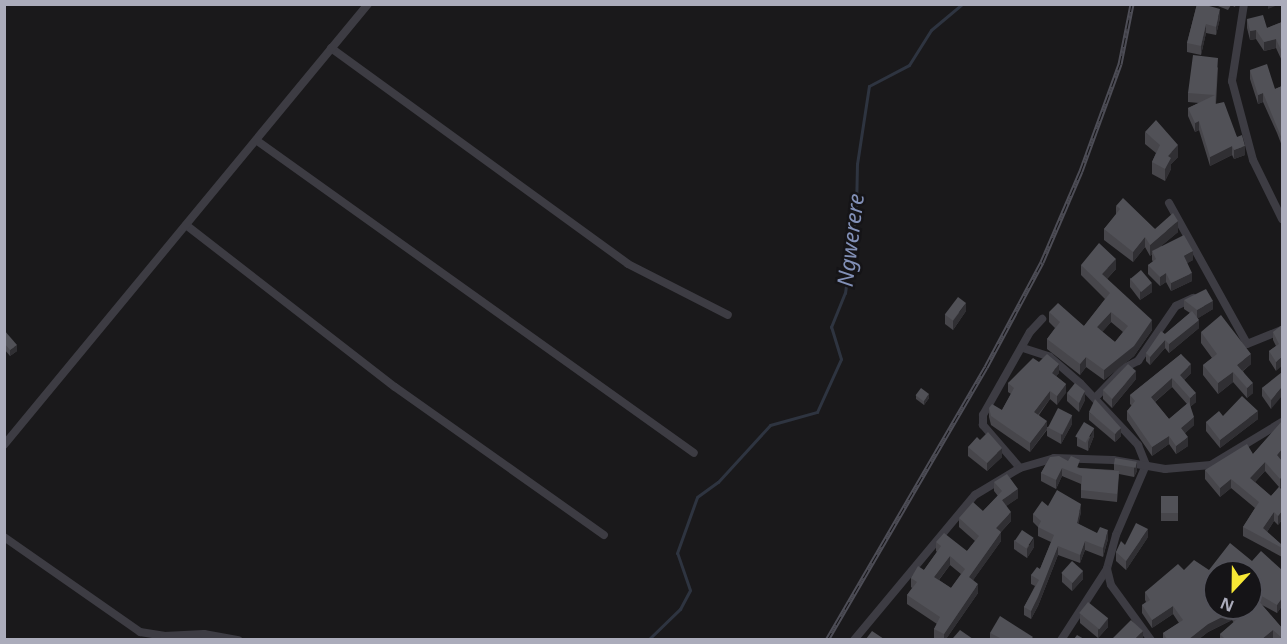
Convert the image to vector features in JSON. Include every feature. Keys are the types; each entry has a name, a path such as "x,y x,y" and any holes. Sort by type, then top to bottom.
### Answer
{"street":[{"path":"4,445 368,4"},
{"path":"1244,4 1232,81 1253,160 1282,219"},
{"path":"332,48 628,264 728,315"},
{"path":"256,140 694,453"},
{"path":"1169,203 1193,240 1213,287 1247,344 1282,330"},
{"path":"186,225 395,387 604,535"},
{"path":"1095,398 1124,368 1138,361 1176,306 1213,287"},
{"path":"1020,468 983,425 983,415 1042,319"},
{"path":"1023,348 1050,357 1095,398 1138,445 1146,465 1116,535 1107,569 1061,639"},
{"path":"854,639 975,495 1020,468 1054,458 1146,465 1165,469 1211,465 1282,422"},
{"path":"4,537 140,632 238,639"},
{"path":"1107,569 1111,585 1151,639"}],"building":[{"path":"1197,4 1220,9 1216,27 1206,24 1201,46 1187,43"},
{"path":"1263,15 1267,28 1282,22 1282,52 1276,39 1264,42 1256,30 1250,31 1247,19"},
{"path":"1193,55 1218,58 1215,104 1224,102 1237,137 1242,135 1245,146 1234,150 1232,146 1210,157 1199,121 1195,123 1188,108 1215,95 1188,93"},
{"path":"1267,64 1275,89 1282,86 1282,139 1263,93 1258,95 1250,70"},
{"path":"1156,120 1178,145 1168,156 1171,158 1165,169 1152,162 1160,145 1145,132"},
{"path":"1123,198 1155,229 1173,213 1178,221 1150,245 1145,237 1133,252 1104,229 1120,209 1116,206"},
{"path":"1184,235 1193,251 1184,256 1192,273 1171,283 1166,273 1160,277 1148,265 1156,259 1152,251"},
{"path":"1099,243 1116,259 1102,274 1152,320 1134,346 1104,370 1086,357 1080,364 1047,339 1060,322 1049,312 1058,303 1084,326 1110,293 1081,265","holes":["1111,312 1128,326 1115,342 1097,327"]},
{"path":"1141,270 1152,283 1141,292 1130,279"},
{"path":"1206,289 1213,301 1197,310 1184,300"},
{"path":"958,297 966,303 953,321 945,315"},
{"path":"1192,311 1199,320 1169,344 1165,340 1150,357 1146,353 1161,331 1165,334"},
{"path":"1221,315 1251,354 1237,365 1253,383 1247,388 1233,372 1218,383 1203,365 1217,354 1201,332"},
{"path":"1282,325 1282,357 1276,362 1269,351 1279,344 1273,332"},
{"path":"4,330 17,345 10,350 4,343"},
{"path":"1047,354 1059,364 1052,373 1066,384 1057,396 1050,391 1034,412 1047,421 1030,443 991,416 989,408 992,404 1002,410 1014,388 1008,383 1033,358 1039,362"},
{"path":"1181,354 1191,364 1180,375 1196,393 1190,398 1172,378 1151,397 1169,419 1189,402 1194,417 1181,428 1188,437 1176,446 1169,436 1152,447 1127,411 1135,401 1130,395"},
{"path":"1128,364 1136,371 1112,399 1103,390"},
{"path":"1282,372 1282,387 1271,400 1262,388"},
{"path":"1075,383 1085,391 1079,403 1067,393"},
{"path":"921,388 929,394 924,401 916,395"},
{"path":"1242,396 1258,411 1220,440 1206,422 1219,411 1223,416"},
{"path":"1095,399 1121,428 1115,434 1089,412"},
{"path":"1058,408 1072,415 1062,435 1048,428"},
{"path":"1282,421 1282,449 1277,455 1282,461 1282,476 1280,479 1265,462 1250,478 1271,496 1279,487 1282,490 1282,511 1278,516 1274,512 1263,528 1282,545 1282,548 1243,527 1259,502 1231,479 1220,488 1205,470 1247,444 1253,454"},
{"path":"1084,422 1094,428 1086,443 1075,437"},
{"path":"988,432 1002,448 987,463 968,447 977,437 980,440"},
{"path":"1059,456 1068,461 1071,456 1080,460 1077,468 1119,471 1117,494 1081,490 1082,476 1062,468 1056,480 1041,473 1050,457"},
{"path":"1115,458 1137,462 1136,468 1114,464"},
{"path":"1007,474 1018,489 1002,500 1011,512 996,528 1001,532 969,577 978,584 944,634 934,629 940,617 907,595 917,582 911,578 918,566 924,570 941,546 936,542 944,533 967,551 979,536 959,518 973,502 983,511 1002,491 994,482","holes":["950,556 965,569 951,588 934,577"]},
{"path":"1057,490 1081,504 1077,523 1097,533 1100,527 1108,530 1103,548 1085,541 1080,555 1058,546 1031,611 1024,607 1039,580 1031,575 1037,567 1040,569 1054,535 1038,527 1041,521 1033,514 1042,501 1048,506"},
{"path":"1161,496 1178,496 1178,513 1161,513"},
{"path":"1136,523 1148,529 1126,561 1116,552 1121,541 1125,545"},
{"path":"1022,530 1034,538 1026,549 1015,541"},
{"path":"1230,543 1251,560 1217,560"},
{"path":"1261,551 1282,570 1282,598 1277,605 1263,597 1263,560 1253,560"},
{"path":"1194,560 1203,566 1203,620 1216,620 1189,639 1167,639 1163,633 1183,620 1173,606 1152,620 1142,605 1150,600 1145,592 1178,564 1184,570"},
{"path":"1072,561 1083,571 1072,583 1061,573"},
{"path":"1088,602 1108,618 1099,629 1079,613"},
{"path":"1263,606 1282,628 1282,638 1273,630 1262,639 1225,639 1220,634 1236,620 1263,620"},
{"path":"1000,616 1033,637 1031,639 1002,639 990,633"},
{"path":"1131,620 1143,631 1135,639 1113,638"},
{"path":"960,630 973,639 954,639"},
{"path":"872,631 884,639 866,639"}],"waterway":[{"name":"Ngwerere","path":"648,640 680,609 690,590 677,553 697,497 718,482 770,425 817,412 841,359 831,327 845,293 856,211 857,164 869,86 909,65 931,30 962,4"}],"railway":[{"path":"827,640 986,367 1042,262 1081,171 1120,64 1132,4"}]}
